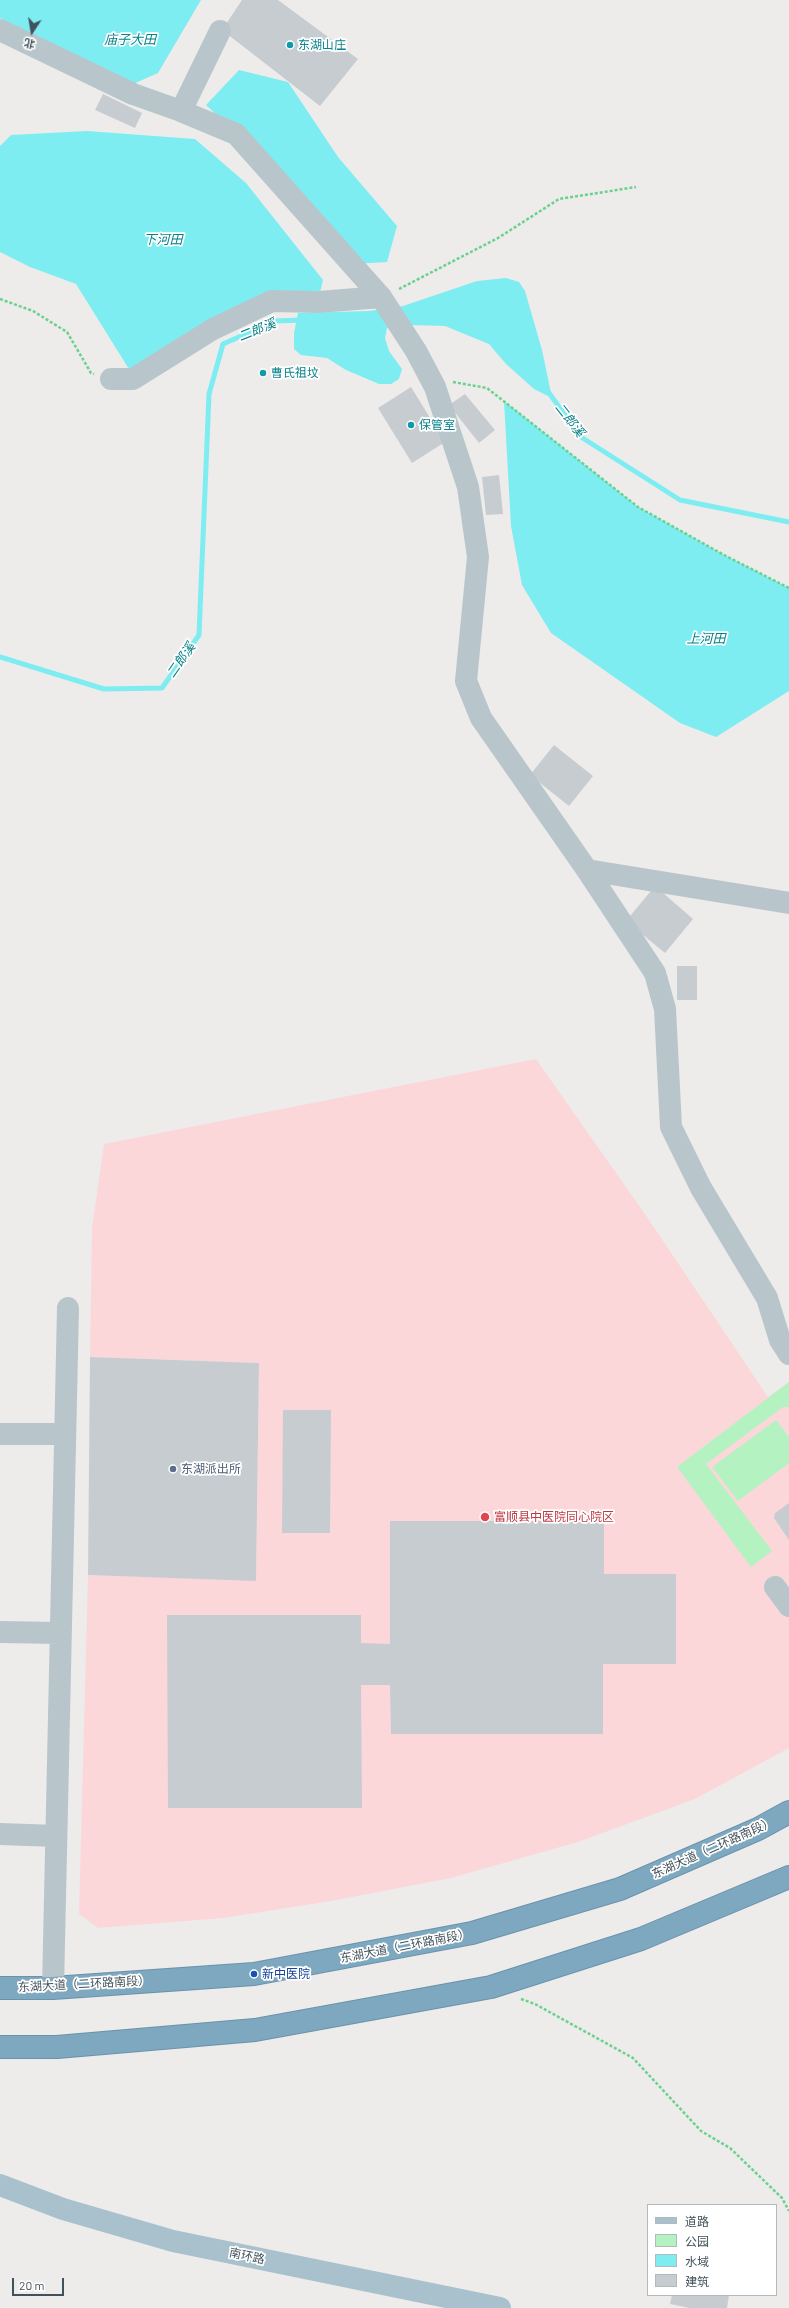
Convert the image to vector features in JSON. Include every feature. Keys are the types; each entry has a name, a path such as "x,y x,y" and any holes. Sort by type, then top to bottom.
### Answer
{"highway":[{"name":"东湖大道（二环路南段）","path":"0,1988 53,1988 254,1974 472,1933 620,1889 758,1829 789,1812"},
{"path":"0,2047 57,2047 255,2030 491,1987 641,1939 789,1877"}],"main road":[{"name":"南环路","path":"0,2185 63,2209 173,2241 500,2308"}],"street":[{"path":"0,30 133,94 181,111 236,134 381,297 416,351 435,387 468,487 478,557 466,681 480,718 587,870 655,973 665,1009 671,1127 701,1188 767,1298 780,1340 789,1354"},
{"path":"181,111 220,31"},
{"path":"111,379 133,379 213,329 272,301 319,302 381,297"},
{"path":"587,870 789,903"},
{"path":"53,1988 68,1308"},
{"path":"0,1434 65,1434"},
{"path":"775,1587 789,1606"},
{"path":"0,1632 60,1633"},
{"path":"0,1834 56,1836"}],"path":[{"path":"381,297 417,281 498,238 559,199 636,187"},
{"path":"0,300 34,311 67,332 90,373 111,379"},
{"path":"435,387 455,381 487,388 638,507 724,555 789,588"},
{"path":"520,1998 535,2004 633,2058 701,2131 730,2148 782,2198 789,2211"}],"shaded area":[{"name":"富顺县中医院同心院区","path":"536,1059 647,1217 768,1397 789,1382 789,1748 695,1799 578,1842 451,1878 331,1901 223,1918 98,1928 79,1914 88,1575 256,1580 259,1363 90,1357 92,1228 104,1144"}],"green space":[{"path":"789,1382 789,1407 783,1407 706,1464 772,1551 751,1567 677,1467"},
{"path":"776,1420 789,1437 789,1463 738,1501 712,1467"}],"water":[{"name":"庙子大田","path":"0,0 201,0 158,73 133,84 94,69 0,18"},
{"path":"239,70 288,82 338,157 397,226 387,262 353,264 236,134 206,105"},
{"name":"下河田","path":"87,131 195,139 246,183 323,280 319,297 272,296 132,374 76,284 30,267 0,252 0,146 11,135"},
{"path":"506,278 519,282 525,291 542,350 552,398 534,389 506,364 489,344 445,326 408,325 387,328 385,338 389,351 402,369 399,379 391,384 379,384 346,370 327,358 301,355 294,349 294,333 298,313 369,311 403,306 477,281"},
{"name":"上河田","path":"504,401 638,507 724,555 789,588 789,691 716,737 680,723 551,633 522,585 511,526"}],"building":[{"name":"东湖山庄","path":"242,0 278,0 358,59 320,106 222,30"},
{"path":"103,94 142,113 135,128 95,110"},
{"name":"保管室","path":"411,387 445,442 412,463 378,408"},
{"path":"465,394 495,430 479,443 449,405"},
{"path":"499,475 503,514 486,515 482,477"},
{"path":"554,745 593,776 569,806 530,775"},
{"path":"655,886 693,919 665,953 626,921"},
{"path":"677,966 697,966 697,1000 677,1000"},
{"name":"东湖派出所","path":"90,1357 259,1363 256,1581 88,1575"},
{"path":"283,1410 331,1410 330,1533 282,1533"},
{"path":"789,1503 789,1540 774,1518 775,1513"},
{"path":"390,1521 604,1521 604,1574 676,1574 676,1664 603,1664 603,1734 391,1734 390,1685 361,1685 362,1808 168,1808 167,1615 361,1615 361,1643 390,1644"},
{"path":"672,2296 729,2296 727,2308 690,2308 670,2304"}],"waterway":[{"name":"二郎溪","path":"0,657 104,689 162,688 199,635 209,394 223,344 275,321 302,320"},
{"name":"二郎溪","path":"549,393 581,437 680,500 789,522"}],"place":[{"name":"东湖山庄","path":"290,45"},
{"name":"曹氏祖坟","path":"263,373"},
{"name":"保管室","path":"411,425"},
{"name":"东湖派出所","path":"173,1469"},
{"name":"富顺县中医院同心院区","path":"485,1517"},
{"name":"新中医院","path":"254,1974"}]}
